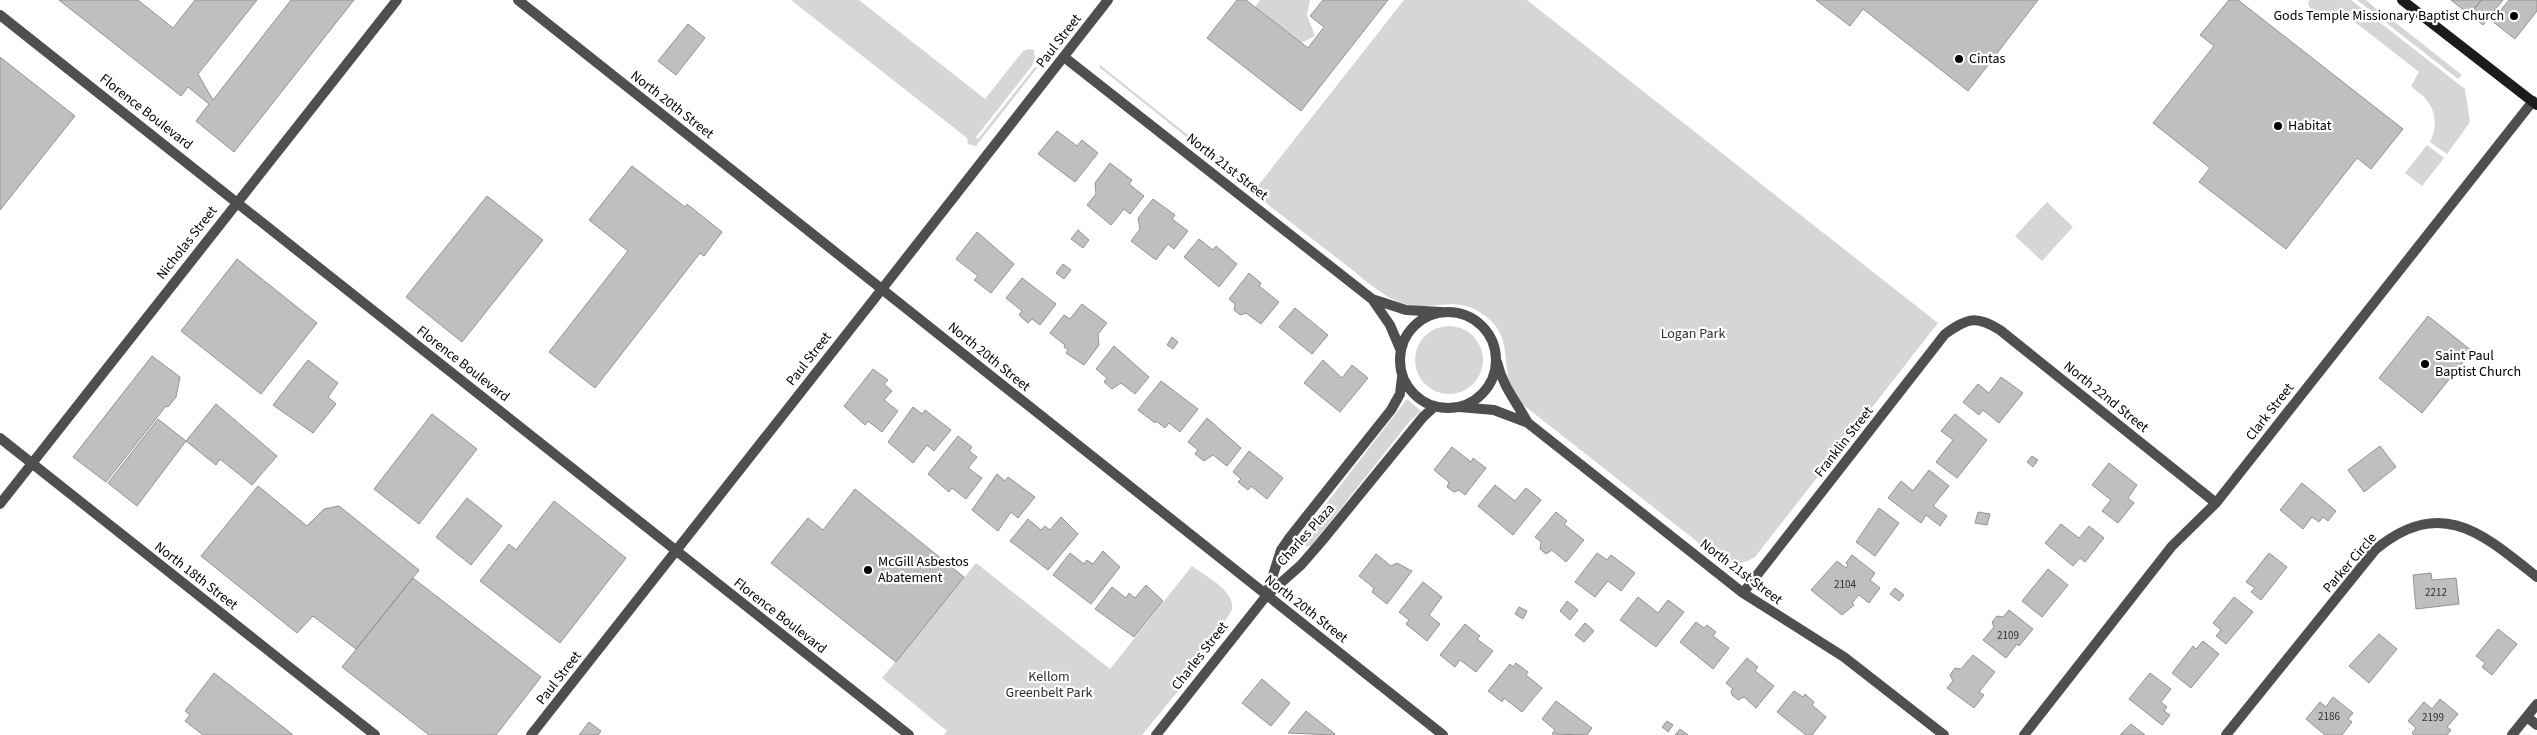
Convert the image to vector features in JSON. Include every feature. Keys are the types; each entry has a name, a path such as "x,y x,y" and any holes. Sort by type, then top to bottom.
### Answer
{"main road":[{"path":"2402,0 2535,103"}],"street":[{"name":"Nicholas Street","path":"0,504 397,0"},
{"name":"North 20th Street","path":"518,0 1443,735"},
{"name":"Paul Street","path":"531,735 1108,0"},
{"name":"Florence Boulevard","path":"0,14 909,735"},
{"name":"North 21st Street","path":"1064,57 1372,299"},
{"name":"Clark Street","path":"2024,735 2172,546 2216,503 2535,103"},
{"path":"1372,299 1406,310 1457,312 1479,323 1492,341 1509,395 1520,408 1528,423"},
{"path":"1372,299 1390,325 1401,351"},
{"path":"1440,312 1424,318 1415,324 1404,338 1400,363 1402,377 1410,390 1422,400 1435,406 1494,410 1528,423"},
{"name":"North 22nd Street","path":"1974,319 1986,322 2000,330 2216,503"},
{"name":"Franklin Street","path":"1743,593 1945,334 1959,324 1974,319"},
{"path":"1459,407 1471,402 1486,390 1493,373 1496,358"},
{"name":"Charles Plaza","path":"1267,595 1281,550 1391,410 1400,394 1402,377"},
{"name":"Charles Plaza","path":"1267,595 1301,565 1423,417 1435,406"},
{"name":"North 21st Street","path":"1528,423 1743,593 1844,657 1944,735"},
{"name":"North 18th Street","path":"0,438 375,735"},
{"name":"Parker Circle","path":"2226,735 2375,550 2389,539 2421,525 2442,523 2467,528 2490,540 2537,577"},
{"name":"Charles Street","path":"1156,735 1267,595"},
{"path":"2512,735 2537,704"},
{"path":"2527,717 2537,725"}],"green space":[{"path":"791,0 859,0 985,99 1023,51 1034,50 1035,58 1032,66 976,137 978,139 1034,68 1038,67 976,146 968,144 967,138"},
{"path":"1260,0 1310,0 1307,15 1315,36 1301,43 1255,7"},
{"name":"Logan Park","path":"1404,0 1527,0 1938,323 1755,557 1737,564 1718,558 1522,404 1510,383 1503,340 1491,321 1479,312 1458,305 1415,306 1394,300 1380,291 1253,193 1254,191 1099,67 1100,65 1247,182 1257,187"},
{"path":"2309,0 2351,0 2465,89 2470,122 2447,154 2430,142 2435,124 2431,106 2411,86 2419,72 2342,12 2334,22 2329,22 2310,8"},
{"path":"2357,0 2366,0 2382,16 2386,15 2462,75 2458,79"},
{"path":"2427,145 2444,158 2422,186 2405,173"},
{"path":"2047,202 2073,227 2042,261 2015,236"},
{"path":"1449,326 1462,329 1473,336 1480,347 1483,360 1480,373 1473,384 1462,391 1449,394 1436,391 1425,384 1418,373 1415,360 1418,347 1425,336 1436,329"},
{"path":"1407,399 1421,411 1410,421 1311,546 1305,546 1301,542 1302,535"},
{"name":"Kellom Greenbelt Park","path":"976,563 1110,669 1192,566 1225,590 1232,603 1232,610 1188,679 1142,735 944,735 947,731 882,678"}],"building":[{"path":"59,0 138,0 173,28 195,0 257,0 198,74 213,100 291,0 354,0 234,152 196,121 209,104 188,87 181,96"},
{"path":"1237,0 1246,0 1308,48 1324,27 1310,16 1323,0 1388,0 1301,111 1207,38"},
{"name":"Cintas","path":"1816,0 2038,0 1968,91 1863,9 1850,26"},
{"name":"Habitat","path":"2229,0 2238,0 2403,129 2371,169 2357,158 2286,249 2199,182 2210,168 2153,123 2214,46 2200,35"},
{"path":"2451,0 2481,0 2470,15"},
{"path":"2481,0 2503,0 2483,25 2470,15"},
{"name":"Gods Temple Missionary Baptist Church","path":"2509,0 2537,0 2537,11 2515,39 2492,21"},
{"path":"688,24 705,38 676,75 658,61"},
{"path":"0,57 75,116 0,210"},
{"path":"1057,131 1077,146 1082,140 1098,153 1075,182 1038,154"},
{"path":"1110,163 1132,180 1129,184 1144,196 1130,214 1124,209 1111,225 1087,205 1096,194 1095,183"},
{"path":"632,166 685,207 687,204 722,232 704,256 700,253 595,388 549,352 628,251 589,220"},
{"path":"487,196 543,240 462,342 406,297"},
{"path":"1153,199 1175,215 1172,219 1188,231 1174,249 1168,244 1156,260 1131,241 1140,229 1138,218"},
{"path":"1078,230 1089,240 1083,248 1071,239"},
{"path":"977,232 1014,264 991,293 974,280 978,276 956,259"},
{"path":"1199,239 1213,250 1216,246 1237,264 1219,287 1184,257"},
{"path":"237,259 317,323 261,394 181,331"},
{"path":"1063,264 1071,270 1064,279 1056,273"},
{"path":"1249,273 1261,283 1259,286 1279,302 1261,324 1246,313 1240,315 1234,310 1235,304 1229,299"},
{"path":"1022,278 1056,304 1040,325 1032,319 1028,323 1019,315 1022,311 1006,298"},
{"path":"1082,304 1107,323 1098,334 1099,345 1084,365 1066,353 1068,350 1064,347 1065,345 1050,333 1064,315 1070,319"},
{"path":"1295,308 1328,335 1312,354 1279,327"},
{"name":"Saint Paul Baptist Church","path":"2428,316 2472,351 2422,413 2379,378"},
{"path":"1172,337 1178,342 1173,349 1167,345"},
{"path":"1114,346 1149,377 1135,394 1121,383 1112,389 1104,382 1107,378 1096,369"},
{"path":"152,356 180,377 176,397 168,407 166,406 106,482 73,457"},
{"path":"308,360 338,383 328,397 336,404 313,433 273,405"},
{"path":"1323,360 1342,378 1352,365 1368,378 1340,412 1304,383"},
{"path":"873,369 888,380 884,384 892,391 884,400 898,411 882,432 868,421 865,425 844,406"},
{"path":"2001,377 2023,393 1999,423 1983,410 1979,415 1963,402 1978,384 1989,393"},
{"path":"1161,381 1198,409 1180,432 1169,423 1165,428 1156,421 1155,423 1138,410"},
{"path":"216,404 277,456 252,485 220,459 216,465 186,441"},
{"path":"913,407 922,414 925,410 951,430 934,451 927,445 913,463 888,442"},
{"path":"432,414 477,449 419,524 374,489"},
{"path":"1955,414 1987,440 1957,478 1936,462 1953,440 1941,431"},
{"path":"1207,418 1241,448 1227,466 1213,455 1204,461 1195,454 1198,450 1188,442"},
{"path":"158,419 186,441 137,506 108,483"},
{"path":"958,436 972,447 969,451 977,457 968,468 982,478 966,499 952,488 949,492 928,474"},
{"path":"2380,446 2396,467 2364,492 2348,470"},
{"path":"1452,447 1471,462 1473,458 1486,468 1465,495 1459,490 1454,492 1447,487 1449,482 1434,470"},
{"path":"1249,451 1283,478 1267,499 1251,486 1248,490 1238,482 1241,479 1233,472"},
{"path":"2032,456 2038,460 2033,467 2027,462"},
{"path":"2109,463 2137,485 2128,498 2134,503 2118,523 2102,511 2111,500 2092,485"},
{"path":"1929,470 1949,486 1933,506 1947,516 1940,526 1926,515 1921,523 1888,498 1901,481 1913,491"},
{"path":"997,474 1005,481 1008,477 1035,497 1018,518 1011,512 998,531 972,510"},
{"path":"2302,483 2336,511 2328,521 2323,517 2319,522 2312,517 2303,529 2280,510"},
{"path":"1495,485 1515,501 1526,488 1541,500 1513,535 1478,506"},
{"path":"258,486 307,526 324,509 339,506 419,570 356,649 313,616 297,633 201,556"},
{"name":"McGill Asbestos Abatement","path":"855,489 964,577 896,662 771,563 808,518 823,530"},
{"path":"467,498 502,526 471,565 436,537"},
{"path":"554,501 626,558 560,643 480,581 509,544 516,550"},
{"path":"1879,508 1899,523 1875,556 1856,542"},
{"path":"1556,512 1567,521 1564,524 1584,540 1566,562 1552,550 1546,554 1540,549 1541,542 1535,537"},
{"path":"1978,512 1990,514 1987,525 1975,523"},
{"path":"1061,517 1078,534 1048,570 1010,541 1028,519 1041,530 1045,526 1050,530"},
{"path":"2061,524 2079,538 2089,526 2104,538 2085,562 2080,558 2073,566 2045,543"},
{"path":"1103,551 1120,567 1091,604 1053,575 1070,553 1084,564 1087,560 1093,564"},
{"path":"1597,553 1607,560 1611,555 1635,573 1621,591 1608,581 1595,597 1575,582"},
{"path":"2269,553 2287,567 2261,600 2251,592 2255,588 2246,582"},
{"path":"1376,554 1391,566 1397,563 1412,571 1387,604 1372,592 1374,588 1359,576"},
{"path":"1852,555 1875,573 1870,580 1880,588 1869,603 1859,595 1852,603 1854,605 1842,615 1811,590 1837,561 1846,568 1848,565 1846,563"},
{"path":"2048,569 2068,585 2042,617 2022,601"},
{"path":"2431,573 2432,580 2456,578 2459,604 2416,609 2413,575"},
{"path":"413,578 541,677 496,735 429,735 342,667"},
{"path":"1423,582 1442,597 1429,615 1440,624 1427,641 1406,624 1409,620 1399,612"},
{"path":"1146,585 1163,601 1134,637 1095,609 1112,587 1126,598 1129,593 1135,598"},
{"path":"1895,588 1904,595 1899,601 1890,594"},
{"path":"1638,597 1658,613 1668,600 1684,612 1656,647 1620,620"},
{"path":"2234,597 2253,612 2226,644 2216,636 2221,630 2213,623"},
{"path":"1567,601 1578,610 1570,620 1560,611"},
{"path":"1519,607 1527,611 1523,619 1515,614"},
{"path":"2009,610 2033,629 2006,658 1983,640 1994,627 1992,622 1997,616 2003,617"},
{"path":"1696,622 1704,628 1707,625 1716,632 1713,636 1729,648 1713,669 1680,642"},
{"path":"1585,623 1594,631 1584,642 1575,635"},
{"path":"1465,624 1480,636 1477,639 1493,651 1476,672 1460,660 1455,667 1440,655"},
{"path":"2498,629 2517,644 2492,675 2482,667 2485,663 2476,656"},
{"path":"2379,634 2397,649 2369,683 2349,666"},
{"path":"2203,641 2219,654 2191,688 2172,673 2193,646 2196,649"},
{"path":"1973,655 1995,672 1979,692 1984,695 1974,708 1947,688 1953,681 1950,675 1955,668 1961,669"},
{"path":"1747,658 1758,667 1755,671 1774,686 1756,708 1744,697 1738,700 1732,695 1731,691 1733,689 1726,683"},
{"path":"1516,663 1528,672 1526,675 1542,688 1522,712 1504,698 1502,702 1488,691 1510,664 1513,667"},
{"path":"214,673 292,735 203,735 185,721 190,715 185,711"},
{"path":"2150,673 2171,689 2161,702 2167,707 2164,711 2170,715 2162,725 2129,699"},
{"path":"1262,679 1290,703 1271,726 1242,703"},
{"path":"1794,691 1803,697 1805,694 1814,702 1812,705 1826,717 1812,735 1806,735 1777,712"},
{"path":"2333,697 2353,713 2348,719 2352,722 2342,735 2325,735 2306,719 2320,702 2326,707"},
{"path":"2440,699 2458,714 2447,727 2451,730 2447,735 2414,735 2412,733 2416,728 2408,721 2424,702 2432,709"},
{"path":"1556,701 1592,728 1587,735 1552,734 1555,730 1542,719"},
{"path":"1306,711 1335,734 1288,733"},
{"path":"1667,721 1673,725 1668,732 1662,727"},
{"path":"589,722 601,731 598,735 579,735"},
{"path":"2131,724 2145,735 2120,735"},
{"path":"1680,729 1688,735 1675,735"}],"place":[{"name":"Gods Temple Missionary Baptist Church","path":"2514,16"},
{"name":"Cintas","path":"1959,59"},
{"name":"Habitat","path":"2278,126"},
{"name":"Saint Paul Baptist Church","path":"2425,364"},
{"name":"McGill Asbestos Abatement","path":"868,570"}]}
